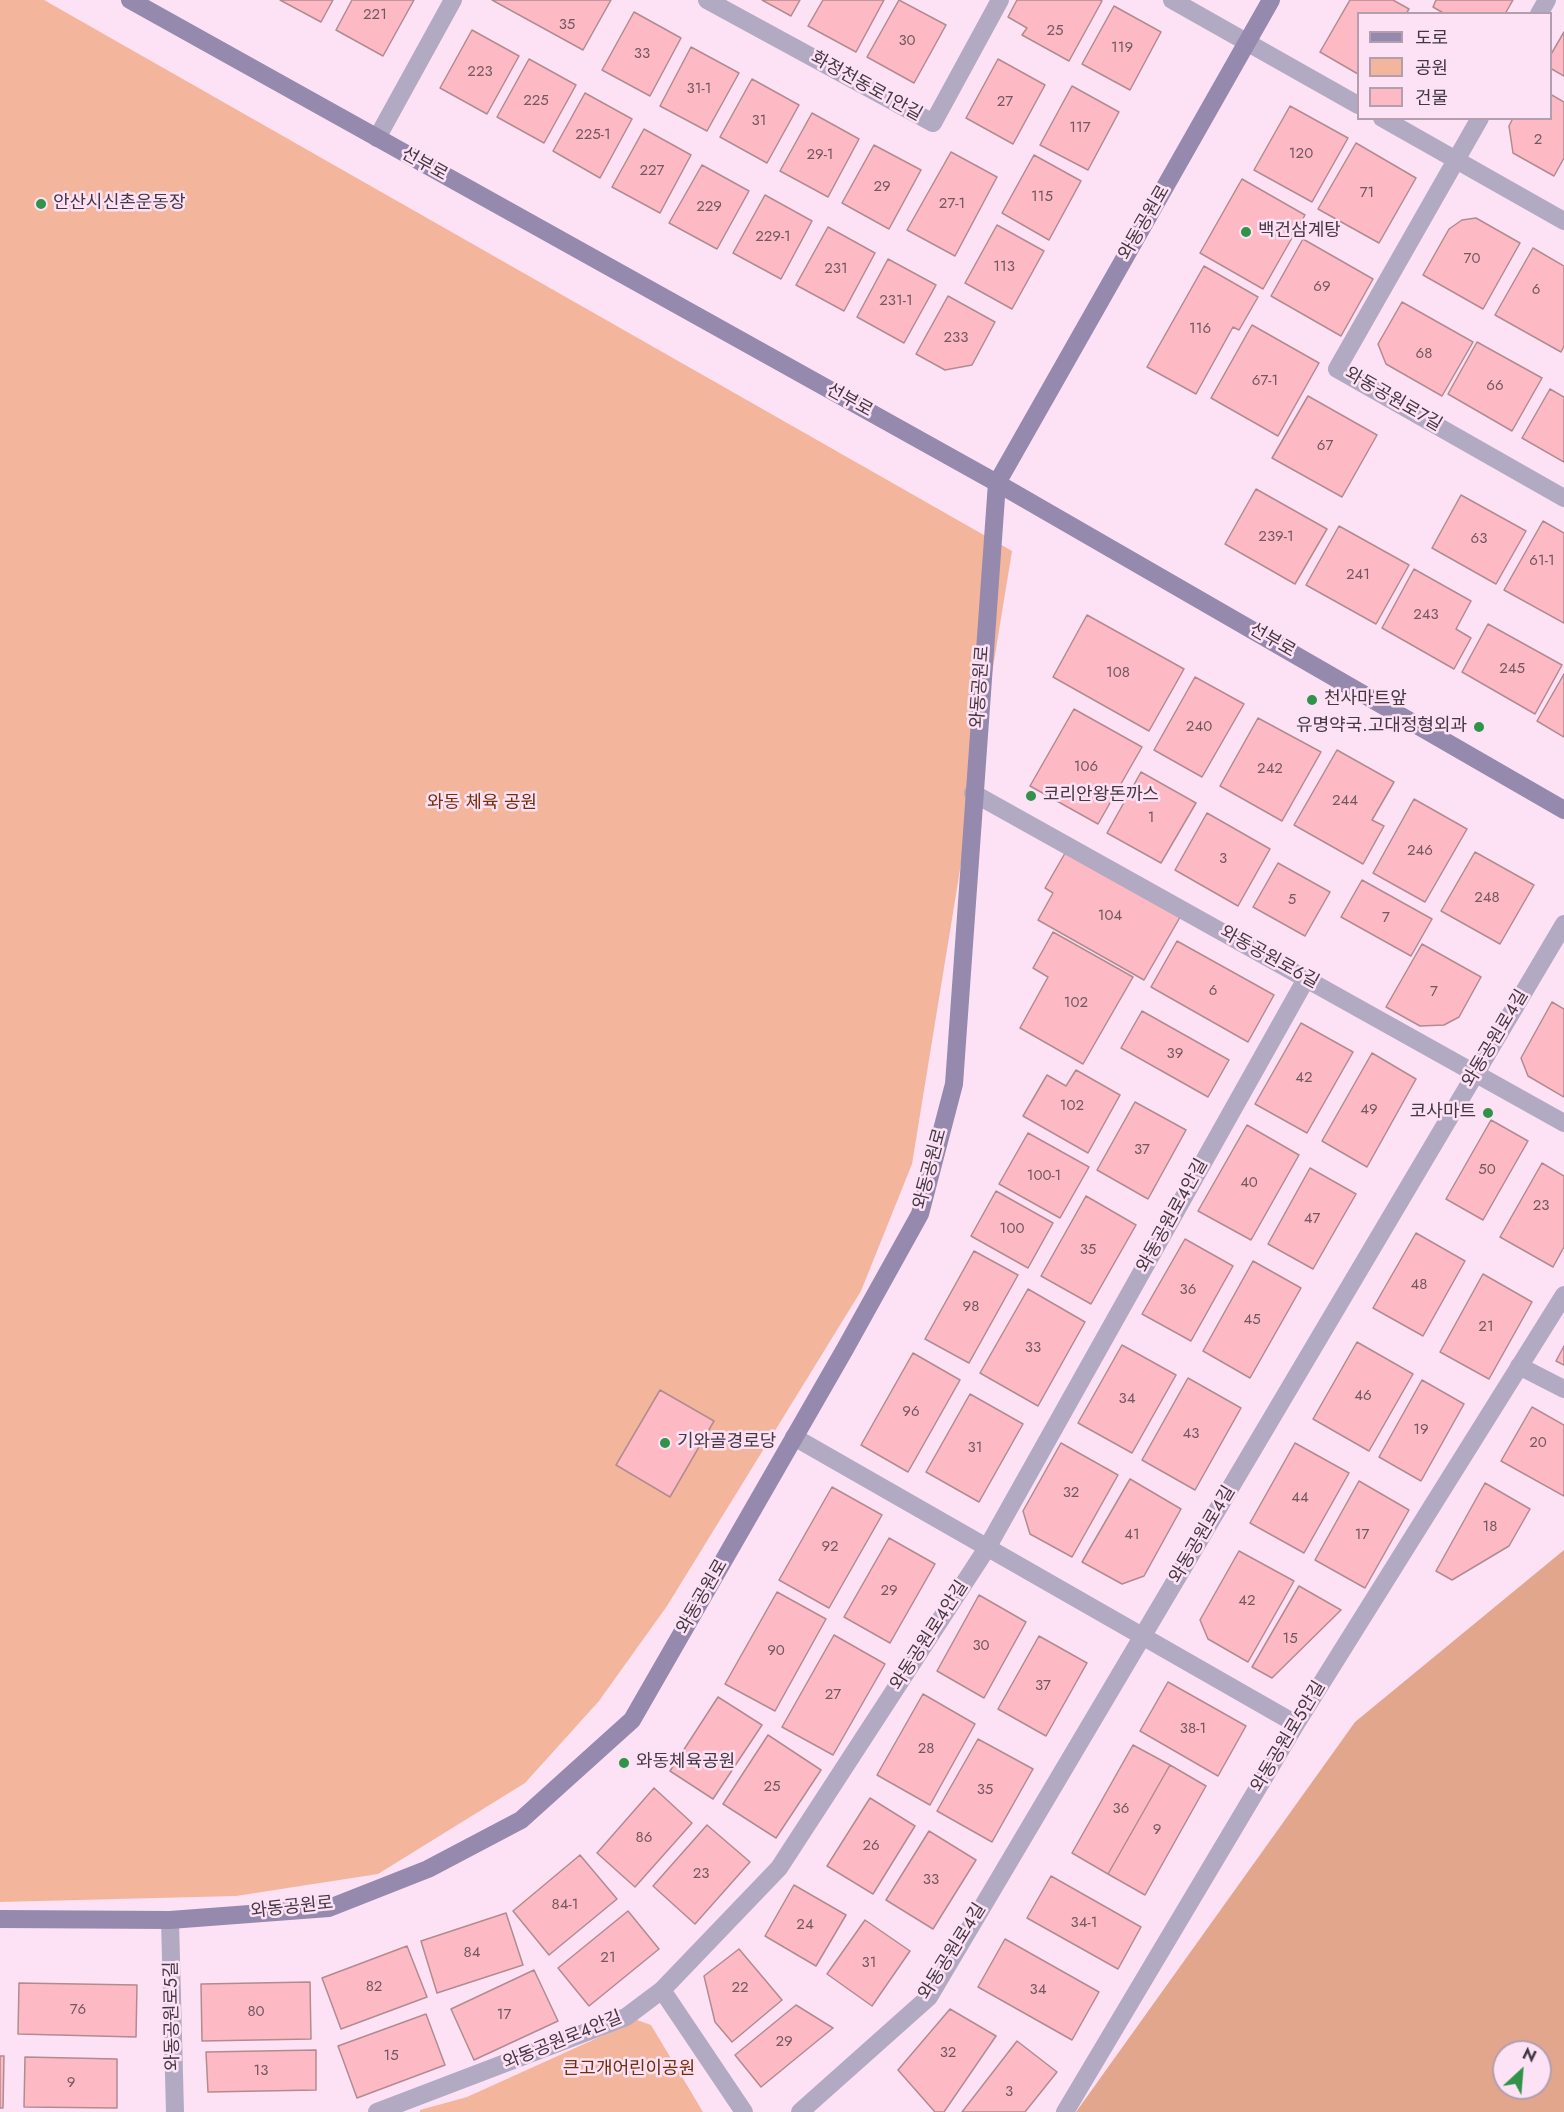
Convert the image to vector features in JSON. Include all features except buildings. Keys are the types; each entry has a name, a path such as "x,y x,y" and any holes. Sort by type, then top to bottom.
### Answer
{"street":[{"name":"선부로","path":"130,0 997,483 1564,810"},
{"path":"377,138 453,0"},
{"name":"화정천동로1안길","path":"707,0 933,123 1000,0"},
{"path":"1172,0 1357,104"},
{"name":"와동공원로","path":"0,1920 170,1920 329,1908 428,1869 521,1820 632,1720 920,1214 954,1084 973,793 997,483 1271,0"},
{"path":"1386,120 1564,221"},
{"path":"1456,160 1479,120"},
{"name":"와동공원로7길","path":"1456,160 1337,369 1564,498"},
{"name":"와동공원로6길","path":"973,793 1564,1123"},
{"name":"와동공원로4길","path":"800,2112 929,1997 1564,924"},
{"name":"와동공원로4안길","path":"377,2112 626,2017 663,1990 779,1868 987,1548 1306,979"},
{"name":"와동공원로5안길","path":"1065,2112 1296,1724 1564,1295"},
{"path":"1519,1366 1564,1389"},
{"path":"794,1437 1296,1724"},
{"name":"와동공원로5길","path":"170,1920 175,2112"},
{"path":"663,1990 744,2112"}],"green space":[{"name":"와동 체육 공원","path":"0,0 44,0 1012,551 912,1164 861,1291 667,1606 599,1701 525,1783 378,1874 236,1896 0,1902"},
{"name":"큰고개어린이공원","path":"637,2020 651,2025 703,2112 420,2112 420,2110 467,2097"}],"shaded area":[{"path":"1564,1550 1564,2112 1076,2112 1355,1722"}],"place":[{"name":"안산시신촌운동장","path":"41,204"},
{"name":"백건삼계탕","path":"1246,232"},
{"name":"천사마트앞","path":"1312,700"},
{"name":"유명약국.고대정형외과","path":"1479,727"},
{"name":"코리안왕돈까스","path":"1031,796"},
{"name":"코사마트","path":"1488,1113"},
{"name":"기와골경로당","path":"665,1443"},
{"name":"와동체육공원","path":"624,1763"}]}
